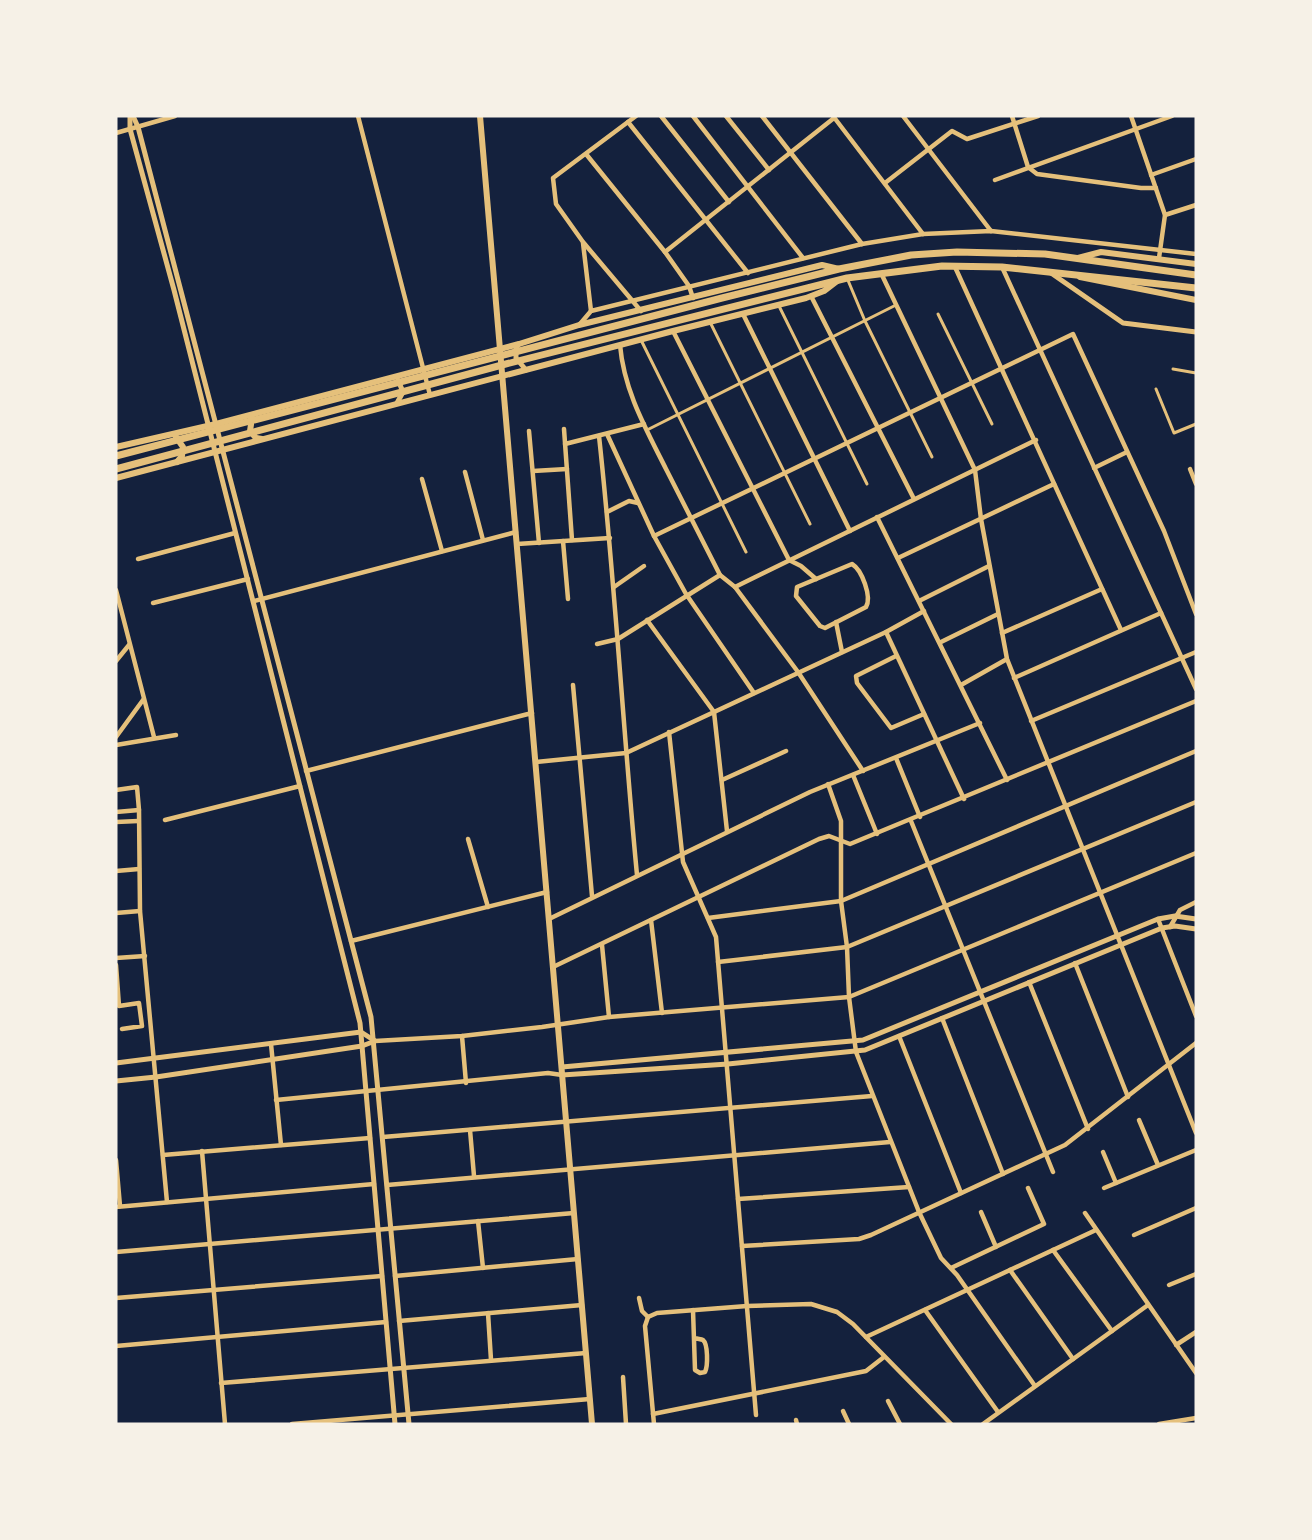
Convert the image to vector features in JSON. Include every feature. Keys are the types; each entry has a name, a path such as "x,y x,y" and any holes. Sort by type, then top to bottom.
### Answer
{"highway":[{"path":"116,456 501,352 840,269 911,255 957,252 1036,254 1196,275"},
{"path":"116,469 502,365 844,278 955,267 1002,267 1046,270 1196,288"}],"main road":[{"path":"480,116 592,1424"},
{"path":"1078,258 1102,252 1196,264"},
{"path":"116,447 216,424 423,369 501,352 519,344 579,326 822,265 840,269"},
{"path":"1072,274 1087,280 1196,300"},
{"path":"116,478 503,375 811,296 824,291 844,278"},
{"path":"259,413 252,417 250,431 256,438 265,439"},
{"path":"165,436 178,439 183,447 182,456 171,464"}],"street":[{"path":"132,116 138,127 263,599 375,1041 409,1424"},
{"path":"132,116 130,129 254,602 361,1032 395,1424"},
{"path":"116,133 175,116"},
{"path":"358,116 430,395"},
{"path":"636,116 553,178 556,204 583,242 641,311"},
{"path":"661,116 729,202"},
{"path":"693,116 803,258"},
{"path":"726,116 769,170"},
{"path":"762,116 862,244"},
{"path":"903,116 991,231"},
{"path":"1012,116 1028,167 1037,174 1141,188 1156,188"},
{"path":"885,182 952,132 967,139 1038,116"},
{"path":"1131,116 1165,215 1159,258"},
{"path":"995,180 1172,116"},
{"path":"665,252 834,117 923,234"},
{"path":"628,122 748,273"},
{"path":"586,154 665,252 689,286 693,298"},
{"path":"1151,175 1196,158"},
{"path":"1165,215 1196,204"},
{"path":"579,326 591,311 862,244 923,234 991,231 1196,254"},
{"path":"583,242 591,311"},
{"path":"955,267 1036,440 1054,484 1121,630"},
{"path":"1002,267 1183,657 1196,690"},
{"path":"1046,270 1069,284 1123,323 1196,332"},
{"path":"881,273 975,470 981,519 1007,659 1064,807 1196,1133"},
{"path":"844,278 908,412 932,457"},
{"path":"811,296 914,499"},
{"path":"778,305 867,484"},
{"path":"647,430 896,305"},
{"path":"743,314 850,531"},
{"path":"938,314 992,424"},
{"path":"710,322 810,524"},
{"path":"673,331 789,560 801,566 816,579"},
{"path":"654,536 1068,334 1073,334 1164,531 1196,614"},
{"path":"641,339 746,552"},
{"path":"519,344 516,348 516,358 526,370"},
{"path":"620,345 624,378 644,424 720,575 735,587 798,672 863,771"},
{"path":"1173,369 1194,372 1196,379"},
{"path":"394,377 400,382 404,392 397,404"},
{"path":"1156,389 1174,433 1196,424"},
{"path":"565,444 644,424"},
{"path":"564,429 572,540"},
{"path":"530,431 538,543"},
{"path":"607,434 654,536 686,594 754,693"},
{"path":"599,436 610,538 626,753 638,875"},
{"path":"735,587 1036,440"},
{"path":"1094,468 1127,452"},
{"path":"1196,467 1190,469 1196,484"},
{"path":"533,471 567,469"},
{"path":"465,472 483,540"},
{"path":"422,479 442,551"},
{"path":"898,558 1054,484"},
{"path":"607,512 628,501 638,502"},
{"path":"877,517 941,642 1007,780"},
{"path":"254,602 516,532"},
{"path":"138,559 235,533"},
{"path":"517,544 610,538"},
{"path":"563,541 568,599"},
{"path":"852,564 857,567 869,597 866,608 825,628 820,626 796,596 798,587 816,579 852,564"},
{"path":"614,587 644,566"},
{"path":"919,601 990,566"},
{"path":"597,644 618,639 686,594 720,575"},
{"path":"153,603 248,579"},
{"path":"1002,633 1102,589"},
{"path":"116,590 154,737"},
{"path":"536,762 626,753 886,632 924,611"},
{"path":"1014,678 1161,613"},
{"path":"941,642 998,614"},
{"path":"647,620 714,712 727,832"},
{"path":"836,622 842,652"},
{"path":"886,632 924,714 939,741 964,798"},
{"path":"116,661 129,645"},
{"path":"1031,721 1196,652"},
{"path":"896,656 856,676 857,682 891,728 924,714"},
{"path":"961,685 1007,659"},
{"path":"274,684 284,681"},
{"path":"574,685 592,896"},
{"path":"116,737 143,700"},
{"path":"553,967 819,839 829,836 850,844 911,821 1196,701"},
{"path":"306,771 532,712"},
{"path":"549,919 592,896 828,784 980,723"},
{"path":"670,732 681,854 685,870 716,937 756,1415"},
{"path":"116,745 154,737 176,735"},
{"path":"722,780 786,751"},
{"path":"708,918 841,901 1196,751"},
{"path":"896,758 920,817"},
{"path":"853,775 877,834"},
{"path":"828,784 840,814 841,901 847,947 849,997 856,1052 890,1142 919,1212 941,1258 968,1290 1035,1386"},
{"path":"165,820 300,786"},
{"path":"116,790 137,787 140,911 167,1202"},
{"path":"718,962 847,947 1196,802"},
{"path":"116,812 139,810"},
{"path":"116,822 138,821"},
{"path":"911,821 927,865 946,906 1052,1172"},
{"path":"468,839 488,907"},
{"path":"116,1081 272,1060 362,1046 375,1041 462,1036 609,1017 849,997 1196,853"},
{"path":"116,871 139,869"},
{"path":"351,941 547,892"},
{"path":"1170,927 1180,910 1196,902"},
{"path":"116,914 140,911"},
{"path":"548,1073 562,1067 854,1042 870,1038 1158,918 1176,916 1196,919"},
{"path":"1158,918 1196,1016"},
{"path":"651,920 662,1012"},
{"path":"276,1100 366,1093 548,1073 562,1075 728,1064 856,1052 1162,928 1196,928"},
{"path":"602,945 609,1017"},
{"path":"116,958 145,956"},
{"path":"1075,964 1128,1097"},
{"path":"116,965 119,1006 139,1003 142,1026 122,1029"},
{"path":"1029,982 1088,1129"},
{"path":"942,1018 1003,1174"},
{"path":"116,1064 361,1032 375,1041"},
{"path":"462,1036 466,1083"},
{"path":"899,1036 961,1193"},
{"path":"742,1246 858,1238 871,1235 1065,1146 1196,1042"},
{"path":"271,1044 281,1146"},
{"path":"383,1137 566,1120 872,1096"},
{"path":"1139,1120 1158,1165"},
{"path":"470,1130 474,1176"},
{"path":"163,1155 370,1138"},
{"path":"387,1184 890,1142"},
{"path":"1104,1188 1196,1150"},
{"path":"202,1151 225,1424"},
{"path":"1103,1152 1116,1183"},
{"path":"116,1160 118,1207 374,1184"},
{"path":"738,1199 909,1187"},
{"path":"951,1268 1044,1224 1028,1188"},
{"path":"1134,1235 1196,1208"},
{"path":"116,1252 574,1212"},
{"path":"981,1212 996,1247"},
{"path":"1085,1213 1196,1373"},
{"path":"478,1221 483,1268"},
{"path":"866,1338 1096,1230"},
{"path":"1053,1250 1112,1331"},
{"path":"395,1276 578,1259"},
{"path":"1010,1270 1073,1359"},
{"path":"1169,1285 1196,1274"},
{"path":"116,1298 382,1276"},
{"path":"639,1298 642,1311 648,1317"},
{"path":"654,1424 645,1326 648,1317 657,1313 693,1310 810,1304 836,1312 866,1338 951,1424"},
{"path":"400,1321 582,1305"},
{"path":"983,1424 1148,1305"},
{"path":"693,1310 695,1370 700,1373 705,1372 707,1368 705,1343 702,1339 695,1338"},
{"path":"925,1310 998,1412"},
{"path":"488,1313 491,1360"},
{"path":"116,1346 386,1322"},
{"path":"1176,1345 1196,1332"},
{"path":"221,1383 586,1353"},
{"path":"653,1414 866,1371 884,1357"},
{"path":"623,1377 626,1424"},
{"path":"292,1424 590,1399"},
{"path":"888,1401 900,1424"},
{"path":"843,1411 849,1424"},
{"path":"1159,1424 1192,1420"}]}
